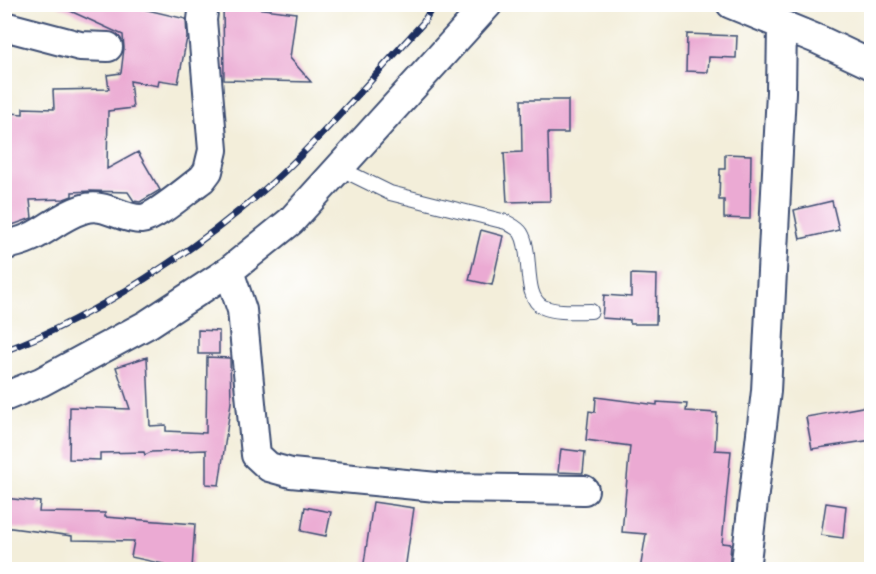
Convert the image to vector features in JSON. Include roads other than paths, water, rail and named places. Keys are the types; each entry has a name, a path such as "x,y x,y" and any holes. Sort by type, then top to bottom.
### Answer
{"street":[{"path":"4,245 32,239 84,209 96,207 134,218 150,216 202,179 211,161 213,150 202,20 204,4"},
{"path":"731,4 872,65"},
{"path":"4,397 42,382 148,324 229,270 291,221 341,169 488,5"},
{"path":"745,570 766,391 781,92 782,25"},
{"path":"4,26 80,46 108,47"},
{"path":"229,270 242,310 256,455 269,467 291,473 447,488 584,490"}],"lane":[{"path":"341,169 390,193 506,222 521,231 527,247 532,294 540,306 552,310 591,311"}],"railway":[{"path":"4,351 40,336 111,300 180,255 244,207 293,163 331,124 423,23 434,4"}]}
